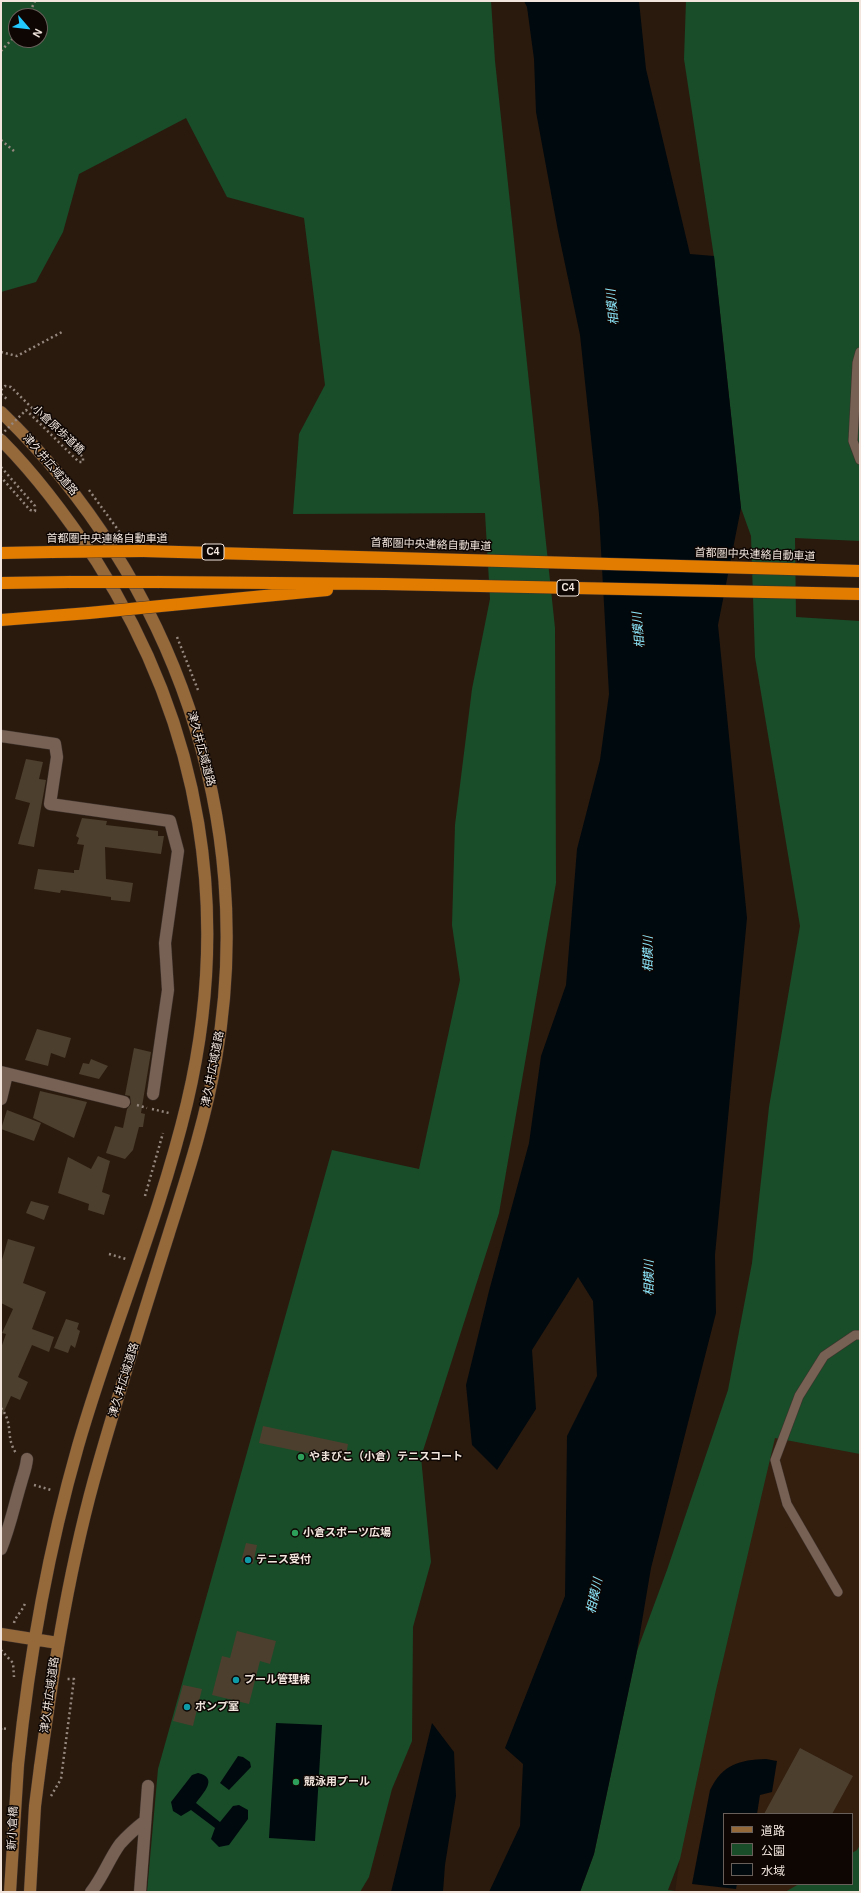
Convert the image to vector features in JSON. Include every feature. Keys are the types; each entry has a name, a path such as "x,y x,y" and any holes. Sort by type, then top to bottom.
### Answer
{"highway":[{"name":"首都圏中央連絡自動車道","path":"1,553 143,550 860,571"},
{"name":"C4","path":"1,583 276,582 860,594"},
{"path":"1,620 386,584"}],"main road":[{"name":"津久井広域道路","path":"1,412 51,465 95,520 142,597 164,641 191,710 209,777 222,846 225,882 227,947 225,988 216,1058 209,1093 191,1161 96,1473 81,1533 58,1643 40,1767"},
{"name":"津久井広域道路","path":"1,440 59,505 120,598 148,655 175,724 192,790 203,860 207,908 204,998 200,1035 186,1104 167,1174 100,1373 70,1473 53,1545 27,1678 18,1765"},
{"path":"1,1634 58,1643"},
{"name":"新小倉橋","path":"10,1892 18,1765"},
{"name":"新小倉橋","path":"30,1892 35,1806 40,1767"}],"street":[{"path":"1,736 55,744 58,757 50,804 170,821 178,851 165,943 168,990 153,1094"},
{"path":"1,1099 4,1073 124,1102"},
{"path":"1,1549 9,1530 27,1460"},
{"path":"140,1892 148,1786"},
{"path":"91,1892 100,1882 119,1846 131,1832 145,1821"}],"lane":[{"path":"860,352 857,363 853,441 860,460"},
{"path":"838,1592 787,1504 775,1460 799,1396 824,1356 855,1334 860,1335"}],"path":[{"path":"1,51 8,44"},
{"path":"1,140 14,151"},
{"path":"1,352 17,356 62,332"},
{"name":"小倉原歩道橋","path":"1,390 5,386 12,387 83,457 83,462 79,462 26,410 1,435"},
{"path":"1,467 35,506 35,511 30,510 1,477"},
{"path":"167,1120 171,1106"},
{"path":"144,1198 165,1127"},
{"path":"123,1266 128,1252"},
{"path":"109,1254 126,1259"},
{"path":"1,1408 7,1415 11,1446 17,1454 27,1460"},
{"path":"50,1497 53,1483"},
{"path":"34,1485 51,1490"},
{"path":"14,1624 16,1618 22,1612 27,1598"},
{"path":"1,1650 7,1655"},
{"path":"51,1795 61,1779 74,1680 67,1679"},
{"path":"1,1730 1,1728 8,1729"}],"shaded area":[{"path":"768,1427 860,1446 860,1876 853,1877 853,1813 723,1813 723,1885 824,1885 814,1892 675,1892 693,1766"}],"green space":[{"path":"1,1 491,1 495,61 555,628 556,883 499,1213 421,1457 431,1562 413,1627 412,1741 392,1789 369,1877 360,1892 147,1892 158,1769 332,1150 419,1169 460,980 452,925 455,825 472,689 490,599 485,513 293,514 299,434 325,385 304,218 227,197 186,118 79,174 63,232 36,282 1,292"},
{"path":"686,1 860,1 860,541 795,538 796,617 860,621 860,1454 775,1438 716,1690 680,1859 668,1890 682,1892 580,1892 594,1854 637,1651 667,1570 728,1390 752,1263 769,1107 800,926 755,657 751,536 741,508 714,257 684,59"},
{"path":"860,1845 860,1892 785,1892 797,1885 853,1885 853,1852 857,1850"}],"water":[{"name":"相模川","path":"524,1 639,1 646,69 690,254 714,256 741,508 718,625 747,918 715,1255 716,1313 651,1568 637,1651 594,1854 580,1892 489,1892 520,1826 523,1764 505,1748 565,1596 567,1436 597,1376 593,1301 578,1277 532,1350 536,1409 497,1470 472,1445 466,1385 489,1291 529,1143 541,1056 566,985 577,849 600,760 609,694 599,514 580,335 558,231 536,112 534,59 527,7"},
{"name":"競泳用プール","path":"276,1723 322,1725 315,1841 269,1838"},
{"path":"432,1723 454,1752 456,1796 445,1865 443,1892 391,1892"},
{"path":"238,1756 243,1757 250,1762 251,1767 229,1790 220,1783"},
{"path":"766,1759 777,1761 772,1792 760,1795 757,1813 723,1813 723,1885 737,1885 736,1889 692,1884 710,1790 720,1774 726,1769 740,1762"},
{"path":"198,1773 208,1778 208,1786 196,1803 220,1822 233,1806 239,1805 248,1810 248,1819 229,1845 219,1847 211,1839 215,1828 191,1810 181,1816 173,1811 171,1802 192,1775"}],"building":[{"path":"26,759 43,762 39,779 46,780 34,847 18,844 30,803 15,799"},
{"path":"82,818 107,821 106,825 158,831 158,836 164,836 161,854 105,847 106,879 133,883 130,902 111,900 111,897 61,890 60,893 34,889 38,869 74,873 74,870 79,870 84,845 77,844 79,838 76,836"},
{"path":"37,1029 71,1038 65,1058 51,1053 48,1066 25,1060"},
{"path":"134,1048 151,1052 141,1113 145,1114 143,1127 139,1127 133,1150 125,1159 106,1153 115,1126 123,1128 127,1109 131,1104 130,1096 125,1095"},
{"path":"91,1059 108,1066 99,1079 79,1074 83,1063 89,1064"},
{"path":"40,1091 87,1102 74,1138 33,1118"},
{"path":"7,1110 41,1123 34,1141 1,1129"},
{"path":"98,1156 110,1161 102,1192 110,1195 104,1215 88,1210 89,1204 58,1193 68,1157 91,1169"},
{"path":"31,1201 49,1206 44,1220 26,1213"},
{"path":"8,1239 35,1247 23,1283 46,1292 32,1329 54,1337 49,1352 32,1345 18,1377 28,1382 20,1400 11,1396 1,1418 1,1348 6,1334 2,1333 13,1309 1,1303 1,1263"},
{"path":"66,1319 79,1323 77,1329 80,1331 75,1348 71,1345 68,1353 54,1348"},
{"path":"263,1426 348,1444 345,1461 259,1443"},
{"path":"246,1543 257,1545 253,1564 241,1562"},
{"name":"プール管理棟","path":"237,1631 276,1641 270,1664 260,1661 249,1704 212,1695 222,1656 230,1658"},
{"name":"ポンプ室","path":"183,1685 202,1689 193,1726 173,1721"},
{"path":"800,1748 853,1776 833,1813 765,1813"}],"place":[{"name":"やまびこ（小倉）テニスコート","path":"301,1457"},
{"name":"小倉スポーツ広場","path":"295,1533"},
{"name":"テニス受付","path":"248,1560"},
{"name":"プール管理棟","path":"236,1680"},
{"name":"ポンプ室","path":"187,1707"},
{"name":"競泳用プール","path":"296,1782"}]}
